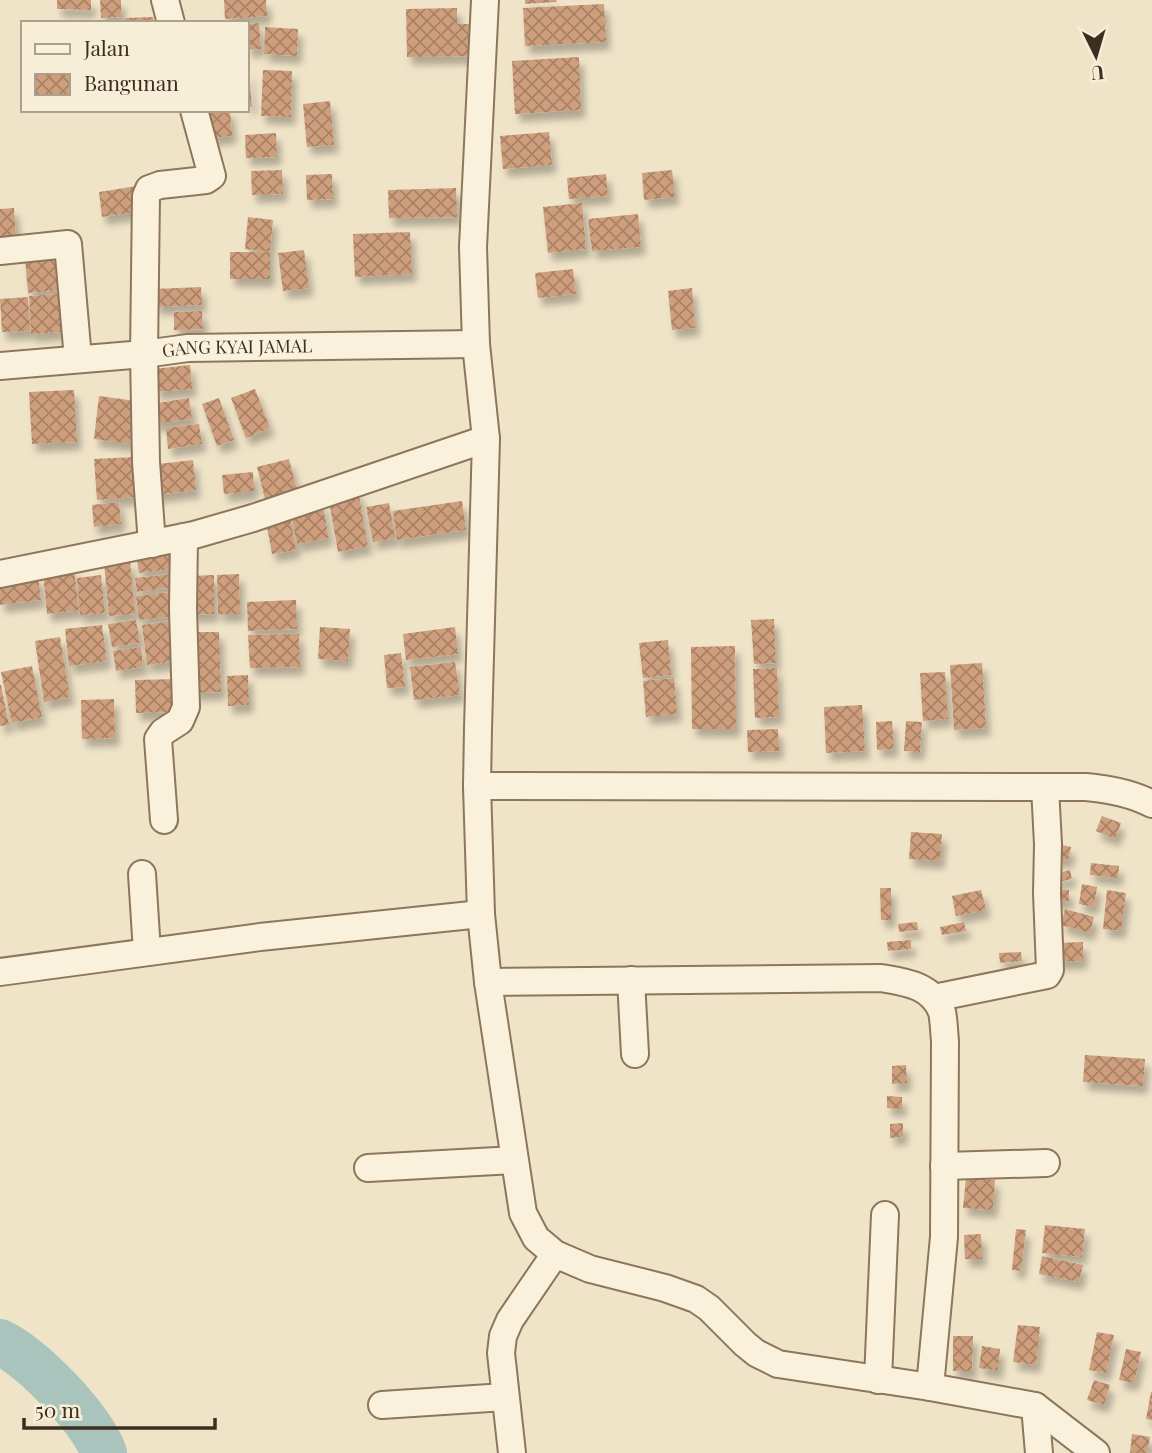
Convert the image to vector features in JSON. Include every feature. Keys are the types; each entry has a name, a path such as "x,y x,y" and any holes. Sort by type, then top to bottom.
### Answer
{"street":[{"path":"164,0 170,21"},
{"path":"485,0 473,247 476,344 486,439 477,786 481,914 488,982 523,1213 536,1238 555,1254 590,1269 696,1298 745,1344 778,1364 1035,1406 1096,1453"},
{"path":"152,544 146,461 144,354 146,196 149,190 159,185 206,180 212,176 195,112"},
{"path":"0,251 68,244 78,359"},
{"name":"GANG KYAI JAMAL","path":"0,366 188,348 476,344"},
{"path":"0,574 184,537 253,518 486,439"},
{"path":"164,820 158,739 163,732 180,721 186,707 184,537"},
{"path":"477,786 1045,787 1110,789 1152,804"},
{"path":"934,998 1047,975 1050,970 1045,787"},
{"path":"142,874 147,952"},
{"path":"0,972 260,937 481,914"},
{"path":"488,982 881,978 907,982 923,988 934,998 942,1013 945,1041 944,1237 930,1387"},
{"path":"631,980 635,1054"},
{"path":"368,1168 514,1160"},
{"path":"944,1166 1046,1163"},
{"path":"878,1380 885,1215"},
{"path":"512,1453 505,1397 503,1336 510,1320 555,1254"},
{"path":"382,1405 505,1397"},
{"path":"1035,1406 1039,1453"}],"building":[{"path":"57,0 91,0 91,10 57,9"},
{"path":"100,0 121,0 121,17 101,18"},
{"path":"224,0 266,0 267,16 225,19"},
{"path":"525,0 556,0 557,2 525,4"},
{"path":"604,4 606,42 525,46 523,8"},
{"path":"457,8 457,24 481,24 482,56 407,57 406,9"},
{"path":"153,17 154,21 125,21 125,18"},
{"path":"259,23 261,49 248,50 248,24"},
{"path":"265,27 298,29 297,56 264,54"},
{"path":"579,57 581,110 515,114 512,61"},
{"path":"263,70 292,71 291,117 261,116"},
{"path":"249,71 252,107 248,107"},
{"path":"330,101 334,145 307,147 303,104"},
{"path":"206,112 230,112 232,136 209,138"},
{"path":"549,132 552,165 503,169 500,136"},
{"path":"276,133 277,157 246,158 245,135"},
{"path":"282,170 283,194 252,195 251,171"},
{"path":"672,170 675,197 644,200 642,173"},
{"path":"332,174 333,199 307,200 306,175"},
{"path":"606,174 608,196 569,199 567,178"},
{"path":"137,186 141,211 102,217 99,192"},
{"path":"456,188 457,217 389,218 388,190"},
{"path":"582,203 586,249 548,253 543,207"},
{"path":"14,208 16,238 0,240 0,209"},
{"path":"638,214 641,247 592,251 588,219"},
{"path":"248,217 273,220 270,252 245,249"},
{"path":"410,232 412,274 355,277 353,234"},
{"path":"304,250 309,288 283,291 278,253"},
{"path":"230,252 270,252 270,279 230,279"},
{"path":"57,255 60,290 28,293 25,258"},
{"path":"573,269 576,294 538,298 535,273"},
{"path":"201,287 202,305 155,307 154,289"},
{"path":"692,288 695,328 672,330 668,291"},
{"path":"60,294 61,332 31,334 29,296"},
{"path":"28,297 30,331 2,332 0,299"},
{"path":"202,311 203,329 174,330 174,312"},
{"path":"190,365 192,389 156,392 154,369"},
{"path":"255,389 270,428 246,438 231,398"},
{"path":"74,390 77,442 32,444 29,392"},
{"path":"99,396 136,401 130,444 94,439"},
{"path":"189,398 192,419 154,424 151,404"},
{"path":"219,398 234,440 217,446 202,404"},
{"path":"199,424 202,444 168,449 166,428"},
{"path":"134,457 136,497 97,500 94,459"},
{"path":"289,459 297,490 265,499 257,467"},
{"path":"193,460 196,490 154,495 150,465"},
{"path":"253,472 254,491 224,494 222,475"},
{"path":"358,490 368,546 338,552 328,495"},
{"path":"462,501 466,530 397,540 393,511"},
{"path":"119,502 121,524 94,527 92,505"},
{"path":"322,502 329,538 297,544 290,509"},
{"path":"389,503 395,538 373,542 366,507"},
{"path":"289,511 296,550 272,554 265,515"},
{"path":"168,546 170,569 139,573 136,550"},
{"path":"130,561 135,614 109,616 104,563"},
{"path":"74,569 79,610 47,614 43,572"},
{"path":"172,574 174,587 137,592 135,578"},
{"path":"239,574 240,614 218,614 217,575"},
{"path":"101,575 105,613 80,615 77,578"},
{"path":"214,575 214,614 189,615 188,576"},
{"path":"38,576 41,600 0,605 0,580"},
{"path":"174,592 177,616 139,620 136,596"},
{"path":"296,600 297,629 248,631 247,602"},
{"path":"774,619 776,663 754,664 751,620"},
{"path":"136,620 140,643 112,647 108,624"},
{"path":"174,621 178,661 147,665 142,625"},
{"path":"102,625 107,661 69,666 65,629"},
{"path":"320,627 350,629 348,661 318,659"},
{"path":"455,627 458,654 406,660 403,634"},
{"path":"191,632 219,632 221,692 193,693"},
{"path":"299,634 300,667 250,668 248,635"},
{"path":"60,637 70,697 44,702 35,641"},
{"path":"668,640 671,675 643,678 639,643"},
{"path":"735,646 736,729 692,729 691,647"},
{"path":"141,647 143,667 116,671 113,651"},
{"path":"401,653 405,687 387,688 384,655"},
{"path":"455,662 460,695 414,700 410,667"},
{"path":"982,663 986,728 954,730 950,665"},
{"path":"32,666 42,717 12,723 1,672"},
{"path":"777,668 779,717 755,718 753,669"},
{"path":"945,672 948,719 923,721 920,673"},
{"path":"248,675 249,705 228,706 227,676"},
{"path":"674,678 677,714 646,717 643,681"},
{"path":"175,679 176,712 136,713 135,680"},
{"path":"0,685 9,725 0,726"},
{"path":"114,699 115,738 82,739 81,700"},
{"path":"862,705 865,751 826,753 824,707"},
{"path":"892,721 894,749 877,750 876,722"},
{"path":"906,721 922,722 920,752 904,751"},
{"path":"778,729 779,751 748,752 747,730"},
{"path":"1102,816 1121,823 1115,839 1096,831"},
{"path":"911,832 942,834 940,861 909,859"},
{"path":"1054,843 1071,847 1068,861 1051,858"},
{"path":"1091,863 1119,866 1118,878 1090,875"},
{"path":"1070,870 1072,879 1053,883 1051,875"},
{"path":"1082,884 1097,887 1094,907 1079,904"},
{"path":"880,888 891,888 891,920 881,920"},
{"path":"981,890 986,910 956,916 952,896"},
{"path":"1050,890 1069,890 1069,901 1050,901"},
{"path":"1107,890 1126,893 1121,931 1103,929"},
{"path":"1065,909 1094,917 1090,933 1061,925"},
{"path":"917,922 918,930 899,932 898,924"},
{"path":"964,922 966,931 942,935 940,927"},
{"path":"911,940 911,949 888,951 887,942"},
{"path":"1083,942 1083,961 1057,962 1057,943"},
{"path":"1021,952 1022,961 1000,963 999,953"},
{"path":"1085,1055 1145,1059 1143,1086 1083,1082"},
{"path":"906,1065 907,1083 892,1084 892,1066"},
{"path":"887,1096 902,1097 902,1109 887,1108"},
{"path":"903,1123 903,1137 890,1138 890,1124"},
{"path":"966,1178 995,1180 993,1210 963,1208"},
{"path":"1045,1225 1085,1229 1082,1257 1042,1253"},
{"path":"1016,1229 1026,1230 1021,1271 1012,1270"},
{"path":"981,1234 982,1259 965,1259 964,1235"},
{"path":"1042,1256 1083,1265 1079,1282 1039,1274"},
{"path":"1018,1325 1040,1327 1036,1365 1013,1362"},
{"path":"1097,1332 1114,1335 1106,1373 1089,1370"},
{"path":"953,1336 973,1336 972,1371 953,1371"},
{"path":"982,1346 1000,1349 998,1371 979,1368"},
{"path":"1126,1349 1141,1352 1134,1383 1119,1380"},
{"path":"1094,1380 1110,1385 1104,1405 1087,1400"},
{"path":"1152,1392 1152,1420 1146,1419"},
{"path":"1132,1434 1150,1437 1147,1453 1130,1453"}],"waterway":[{"path":"0,1342 29,1361 60,1390 87,1423 104,1453"}]}
